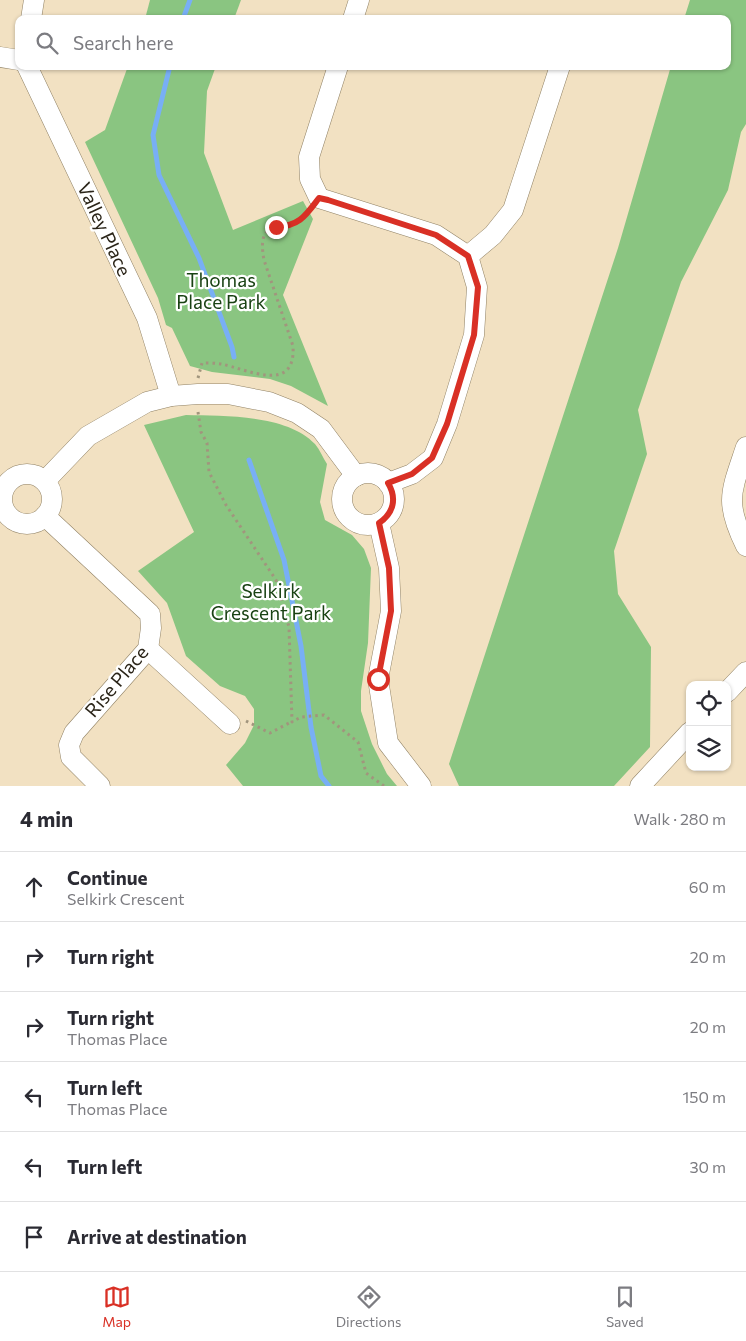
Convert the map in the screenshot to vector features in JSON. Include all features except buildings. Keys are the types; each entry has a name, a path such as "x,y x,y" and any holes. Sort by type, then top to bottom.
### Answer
{"street":[{"path":"32,15 34,0"},
{"path":"354,15 358,0"},
{"path":"0,57 15,59"},
{"name":"Valley Place","path":"29,70 147,318 171,396"},
{"path":"337,70 309,157 310,179 319,198 436,235 468,256 478,287 474,335 447,424 432,458 412,474 388,483"},
{"path":"468,256 493,235 514,210 559,70"},
{"path":"45,481 88,436 147,402 171,396 198,394 228,394 269,402 297,413 321,430 356,476"},
{"path":"746,447 732,486 731,501 737,529 746,546"},
{"path":"27,473 37,475 45,481 50,487 52,502 45,516 37,522 28,524 5,523 1,500 4,476 27,473"},
{"path":"364,473 373,474 382,477 388,483 394,498 393,505 385,519 379,523 370,526 361,525 346,515 342,506 344,489 349,481 356,476 364,473"},
{"name":"Rise Place","path":"45,516 150,614 151,628 148,649 81,724 74,733 69,745 71,757 100,786"},
{"path":"379,523 389,568 391,611 378,679 386,734 388,743 421,786"},
{"path":"148,649 230,724"},
{"path":"731,688 746,672"},
{"path":"640,786 686,736"}],"path":[{"path":"292,722 289,627 276,580 226,504 209,472 207,443 200,427 198,374 202,363 222,364 264,375 280,374 287,371 293,356 293,346 264,260 262,237 268,230 294,224 301,220 319,198"},
{"path":"230,724 241,718 270,734 301,717 324,716 358,742 366,773 384,786"}],"green space":[{"path":"150,0 241,0 235,15 146,15"},
{"path":"690,0 746,0 746,124 741,132 728,190 681,282 638,410 647,454 614,551 618,594 651,647 650,747 614,786 459,786 449,764 618,248 670,70 731,70 731,15 685,15"},
{"name":"Thomas Place Park","path":"127,70 215,70 207,91 204,153 233,230 303,201 313,219 283,295 328,406 291,386 270,379 212,372 190,366 172,328 166,325 158,298 85,142 105,130"},
{"name":"Selkirk Crescent Park","path":"186,415 236,417 272,422 303,434 320,451 327,464 320,502 325,520 352,535 364,549 371,568 368,643 361,691 361,711 372,744 387,774 397,786 243,786 226,765 245,743 254,725 254,709 245,696 220,686 186,656 167,603 138,571 194,532 144,425"}],"waterway":[{"path":"184,15 190,0"},
{"path":"169,70 153,135 159,175 199,258 234,357"},
{"path":"249,460 284,560 301,646 311,727 321,776 329,786"}],"route":[{"path":"276,227 294,224 301,220 319,198 328,200 436,235 468,256 478,287 474,335 447,424 432,458 412,474 388,483 394,498 393,505 390,513 379,523 389,568 391,611 378,679"}]}
